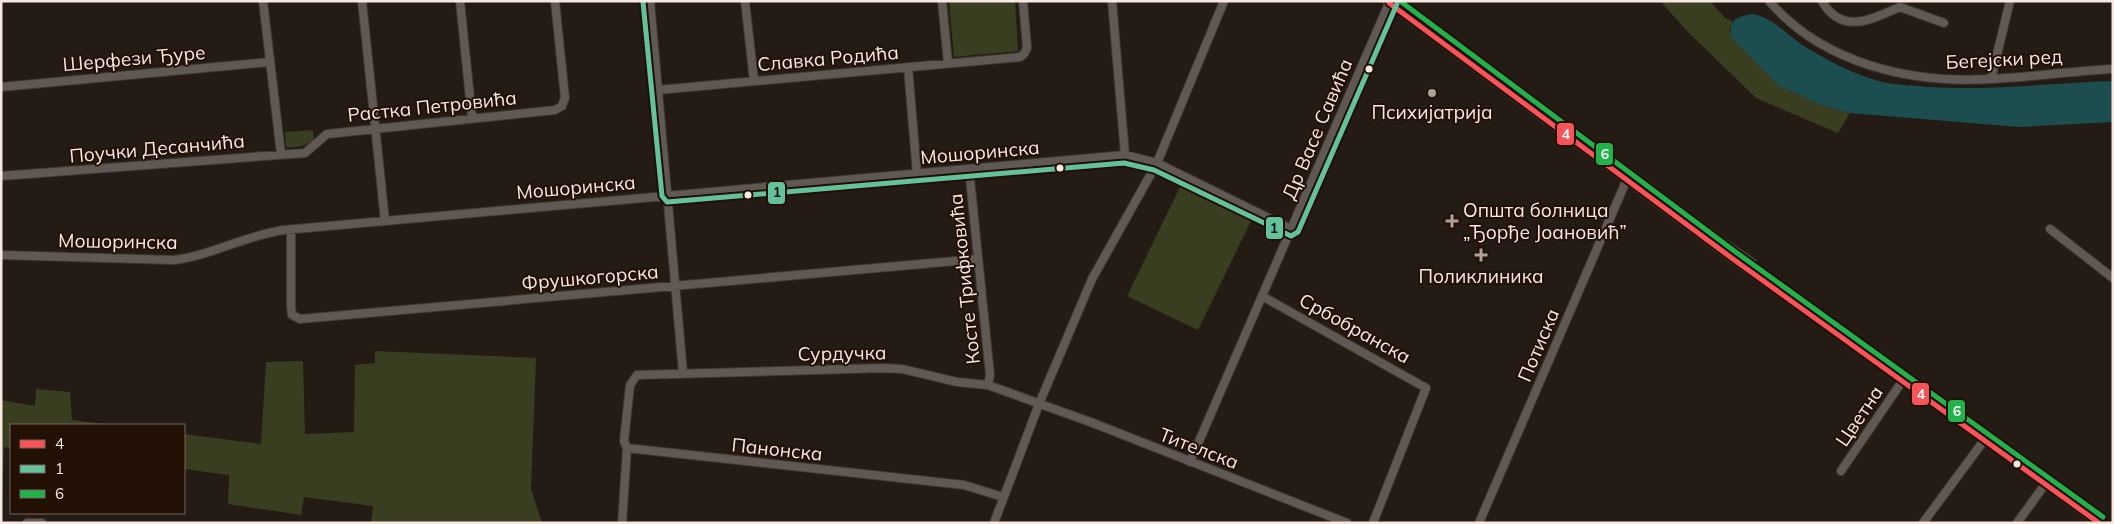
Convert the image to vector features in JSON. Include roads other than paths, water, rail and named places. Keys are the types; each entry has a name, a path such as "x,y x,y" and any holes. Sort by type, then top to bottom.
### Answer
{"street":[{"path":"263,1 281,154"},
{"path":"362,1 385,221"},
{"path":"460,1 472,118"},
{"name":"Растка Петровића","path":"314,147 327,134 560,108 564,104 565,98 555,1"},
{"path":"650,1 684,373"},
{"path":"745,1 754,81"},
{"path":"942,1 948,63"},
{"name":"Славка Родића","path":"658,90 1020,56 1026,52 1022,1"},
{"path":"1112,1 1125,155"},
{"path":"994,523 1039,404 1092,279 1157,163 1224,1"},
{"name":"Бегејски ред","path":"1769,1 1794,26 1829,48 1860,63 1935,78 1992,79 2113,69"},
{"name":"Бегејски ред","path":"1822,1 1837,17 1855,22 1865,21 1900,5 1944,23"},
{"path":"1992,79 2010,1"},
{"path":"1389,2 1733,259 2099,523"},
{"name":"Др Васе Савића","path":"1190,462 1389,2"},
{"name":"Шерфези Ђуре","path":"1,87 269,62"},
{"path":"908,67 917,174"},
{"name":"Поучки Десанчића","path":"1,176 305,153 314,147"},
{"name":"Мошоринска","path":"1,255 173,260 194,256 262,234 291,230 1125,155 1157,163 1291,229"},
{"name":"Косте Трифковића","path":"969,169 990,376 988,385"},
{"name":"Потиска","path":"1479,523 1627,179"},
{"path":"2050,229 2113,278"},
{"name":"Фрушкогорска","path":"291,230 291,306 292,315 300,320 978,259"},
{"name":"Србобранска","path":"1262,296 1424,385 1426,392 1373,523"},
{"name":"Сурдучка","path":"627,448 624,441 630,385 632,379 640,374 902,369 957,382 988,385 1039,404"},
{"name":"Цветна","path":"1841,471 1903,380"},
{"name":"Тителска","path":"1039,404 1347,523"},
{"path":"1923,523 1985,439"},
{"path":"622,523 627,448"},
{"name":"Панонска","path":"627,448 632,451 964,485 1003,497"},
{"path":"2017,523 2046,483"},
{"path":"27,523 42,523"}],"water":[{"path":"1753,14 1773,22 1801,44 1834,63 1860,75 1887,83 1942,88 1967,88 2113,81 2113,122 2019,127 1850,113 1821,105 1778,85 1732,38 1732,23 1738,18"}],"railway":[{"path":"1647,183 1706,228 1754,261"}],"place":[{"name":"Психијатрија","path":"1432,93"},
{"name":"Општа болница „Ђорђе Јоановић”","path":"1452,221"},
{"name":"Поликлиника","path":"1481,255"}]}
